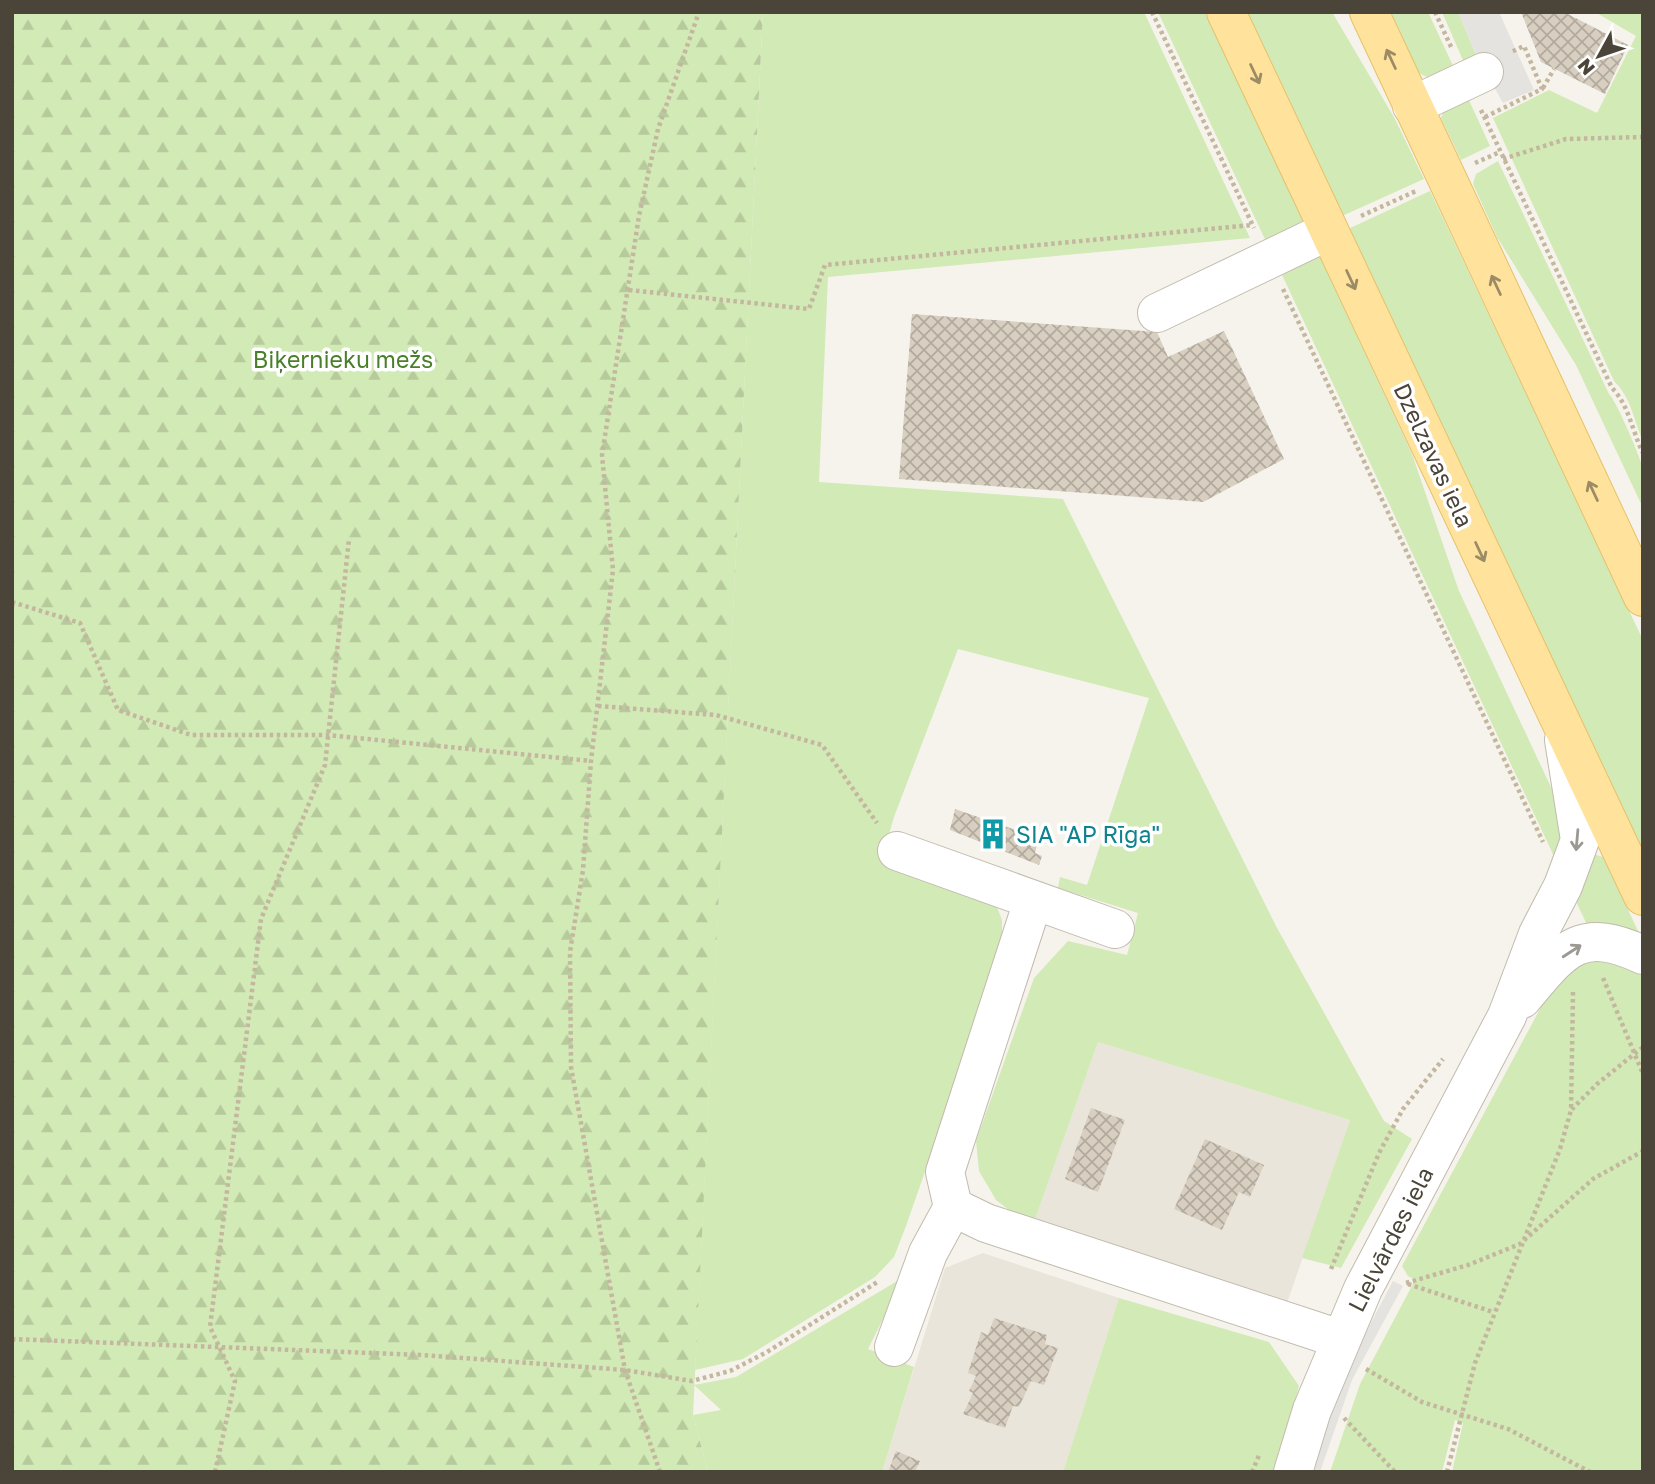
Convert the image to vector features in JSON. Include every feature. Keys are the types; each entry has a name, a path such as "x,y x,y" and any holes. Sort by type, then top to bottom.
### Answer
{"main road":[{"name":"Dzelzavas iela","path":"1226,12 1643,896"},
{"path":"1369,12 1643,597"}],"street":[{"path":"1412,106 1475,75"},
{"path":"1157,313 1328,231"},
{"path":"1615,538 1643,567"},
{"name":"Lielvārdes iela","path":"1293,1472 1312,1410 1340,1339 1374,1265 1507,1016 1538,934 1563,886 1580,840 1561,724"},
{"path":"897,851 1115,929"},
{"path":"894,1347 928,1253 953,1207 945,1172 1033,901"},
{"path":"1588,941 1614,942 1643,955"},
{"name":"Lielvārdes iela","path":"1507,1016 1548,968 1588,941"},
{"path":"953,1207 986,1223 1340,1339"}],"path":[{"path":"660,1472 625,1370 571,1067 568,1016 570,952 583,870 591,761 613,570 602,455 639,216 658,129 699,12"},
{"path":"1152,12 1563,886"},
{"path":"1435,12 1475,75 1503,159 1612,388 1620,396 1629,415 1629,425 1643,453"},
{"path":"1542,89 1554,69"},
{"path":"1503,159 1566,139 1643,136"},
{"path":"1635,138 1643,142"},
{"path":"629,290 809,309 825,265 1252,225"},
{"path":"215,1472 235,1381 209,1327 261,919 325,765 349,539"},
{"path":"12,602 80,623 118,710 191,734 327,735 591,761"},
{"path":"598,706 716,715 822,745 897,851"},
{"path":"1588,941 1643,1074"},
{"path":"1447,1472 1461,1415 1493,1312 1560,1149 1571,1110 1573,987 1588,941"},
{"path":"1571,1110 1643,1047"},
{"path":"1402,1296 1408,1284 1520,1244 1593,1179 1643,1151"},
{"path":"12,1339 218,1345 625,1370 692,1381 730,1371 767,1352 904,1265 928,1253"},
{"path":"1374,1265 1408,1284 1493,1312"},
{"path":"1356,1379 1363,1367 1422,1402 1508,1429 1590,1472"},
{"path":"1339,1429 1348,1405"},
{"path":"1343,1418 1395,1472"}],"shaded area":[{"path":"1458,12 1499,12 1534,90 1503,103 1477,57"},
{"path":"1098,1042 1350,1120 1284,1312 1032,1228"},
{"path":"983,1253 1119,1298 1063,1472 882,1472 945,1268"},
{"path":"1393,1281 1403,1286 1352,1380 1320,1472 1309,1472 1345,1372"}],"green space":[{"name":"Biķernieku mežs","path":"12,12 763,12 693,1415 708,1472 12,1472"},
{"path":"763,12 1144,12 1250,238 828,277 819,482 1063,499 1276,926 1384,1121 1412,1139 1341,1268 1302,1258 1350,1120 1098,1042 1032,1228 996,1200 979,1171 976,1141 1034,978 1068,941 1127,955 1138,913 1058,888 1060,877 1087,885 1149,698 958,649 894,817 883,855 995,902 1002,920 1002,951 906,1226 894,1257 875,1277 743,1359 695,1370"},
{"path":"1158,12 1205,12 1308,231 1270,250"},
{"path":"1246,12 1332,12 1395,119 1424,179 1342,216"},
{"path":"1391,12 1428,12 1455,70 1431,79 1419,73"},
{"path":"1442,12 1458,12 1477,57 1465,65"},
{"path":"1595,12 1643,12 1643,441 1628,402 1614,381 1493,118 1549,90 1597,113 1636,36"},
{"path":"1468,98 1490,146 1461,160 1441,118 1445,108"},
{"path":"1498,161 1633,442 1643,469 1643,508 1576,365 1497,237 1473,184 1476,174"},
{"path":"1430,191 1643,640 1643,855 1348,229"},
{"path":"1314,244 1412,454 1459,591 1557,800 1564,824 1558,865 1276,262"},
{"path":"1593,854 1603,857 1640,935 1588,927 1574,897"},
{"path":"1586,957 1617,959 1643,973 1643,1472 1452,1472 1463,1423 1455,1420 1442,1472 1330,1472 1360,1384 1415,1280 1408,1276 1402,1266 1548,994"},
{"path":"904,1277 868,1349 914,1367 882,1472 708,1472 693,1415 721,1410 694,1385 736,1377"},
{"path":"1119,1298 1269,1342 1299,1386 1275,1472 1063,1472"}],"building":[{"path":"1521,12 1564,12 1628,45 1605,94 1541,62"},
{"path":"912,314 1157,332 1168,357 1224,331 1284,459 1203,502 899,479"},
{"name":"SIA \"AP Rīga\"","path":"955,809 1039,838 1035,853 1042,856 1039,865 950,830"},
{"path":"1091,1108 1125,1120 1098,1192 1065,1179"},
{"path":"1205,1139 1264,1165 1250,1197 1239,1192 1222,1230 1174,1209"},
{"path":"994,1318 1047,1335 1045,1344 1058,1348 1044,1385 1031,1381 1019,1407 1013,1406 1005,1428 963,1414 973,1393 969,1391 976,1376 968,1373 981,1332 988,1335"},
{"path":"896,1451 920,1461 915,1472 888,1472"}],"place":[{"name":"SIA \"AP Rīga\"","path":"993,834"}]}
